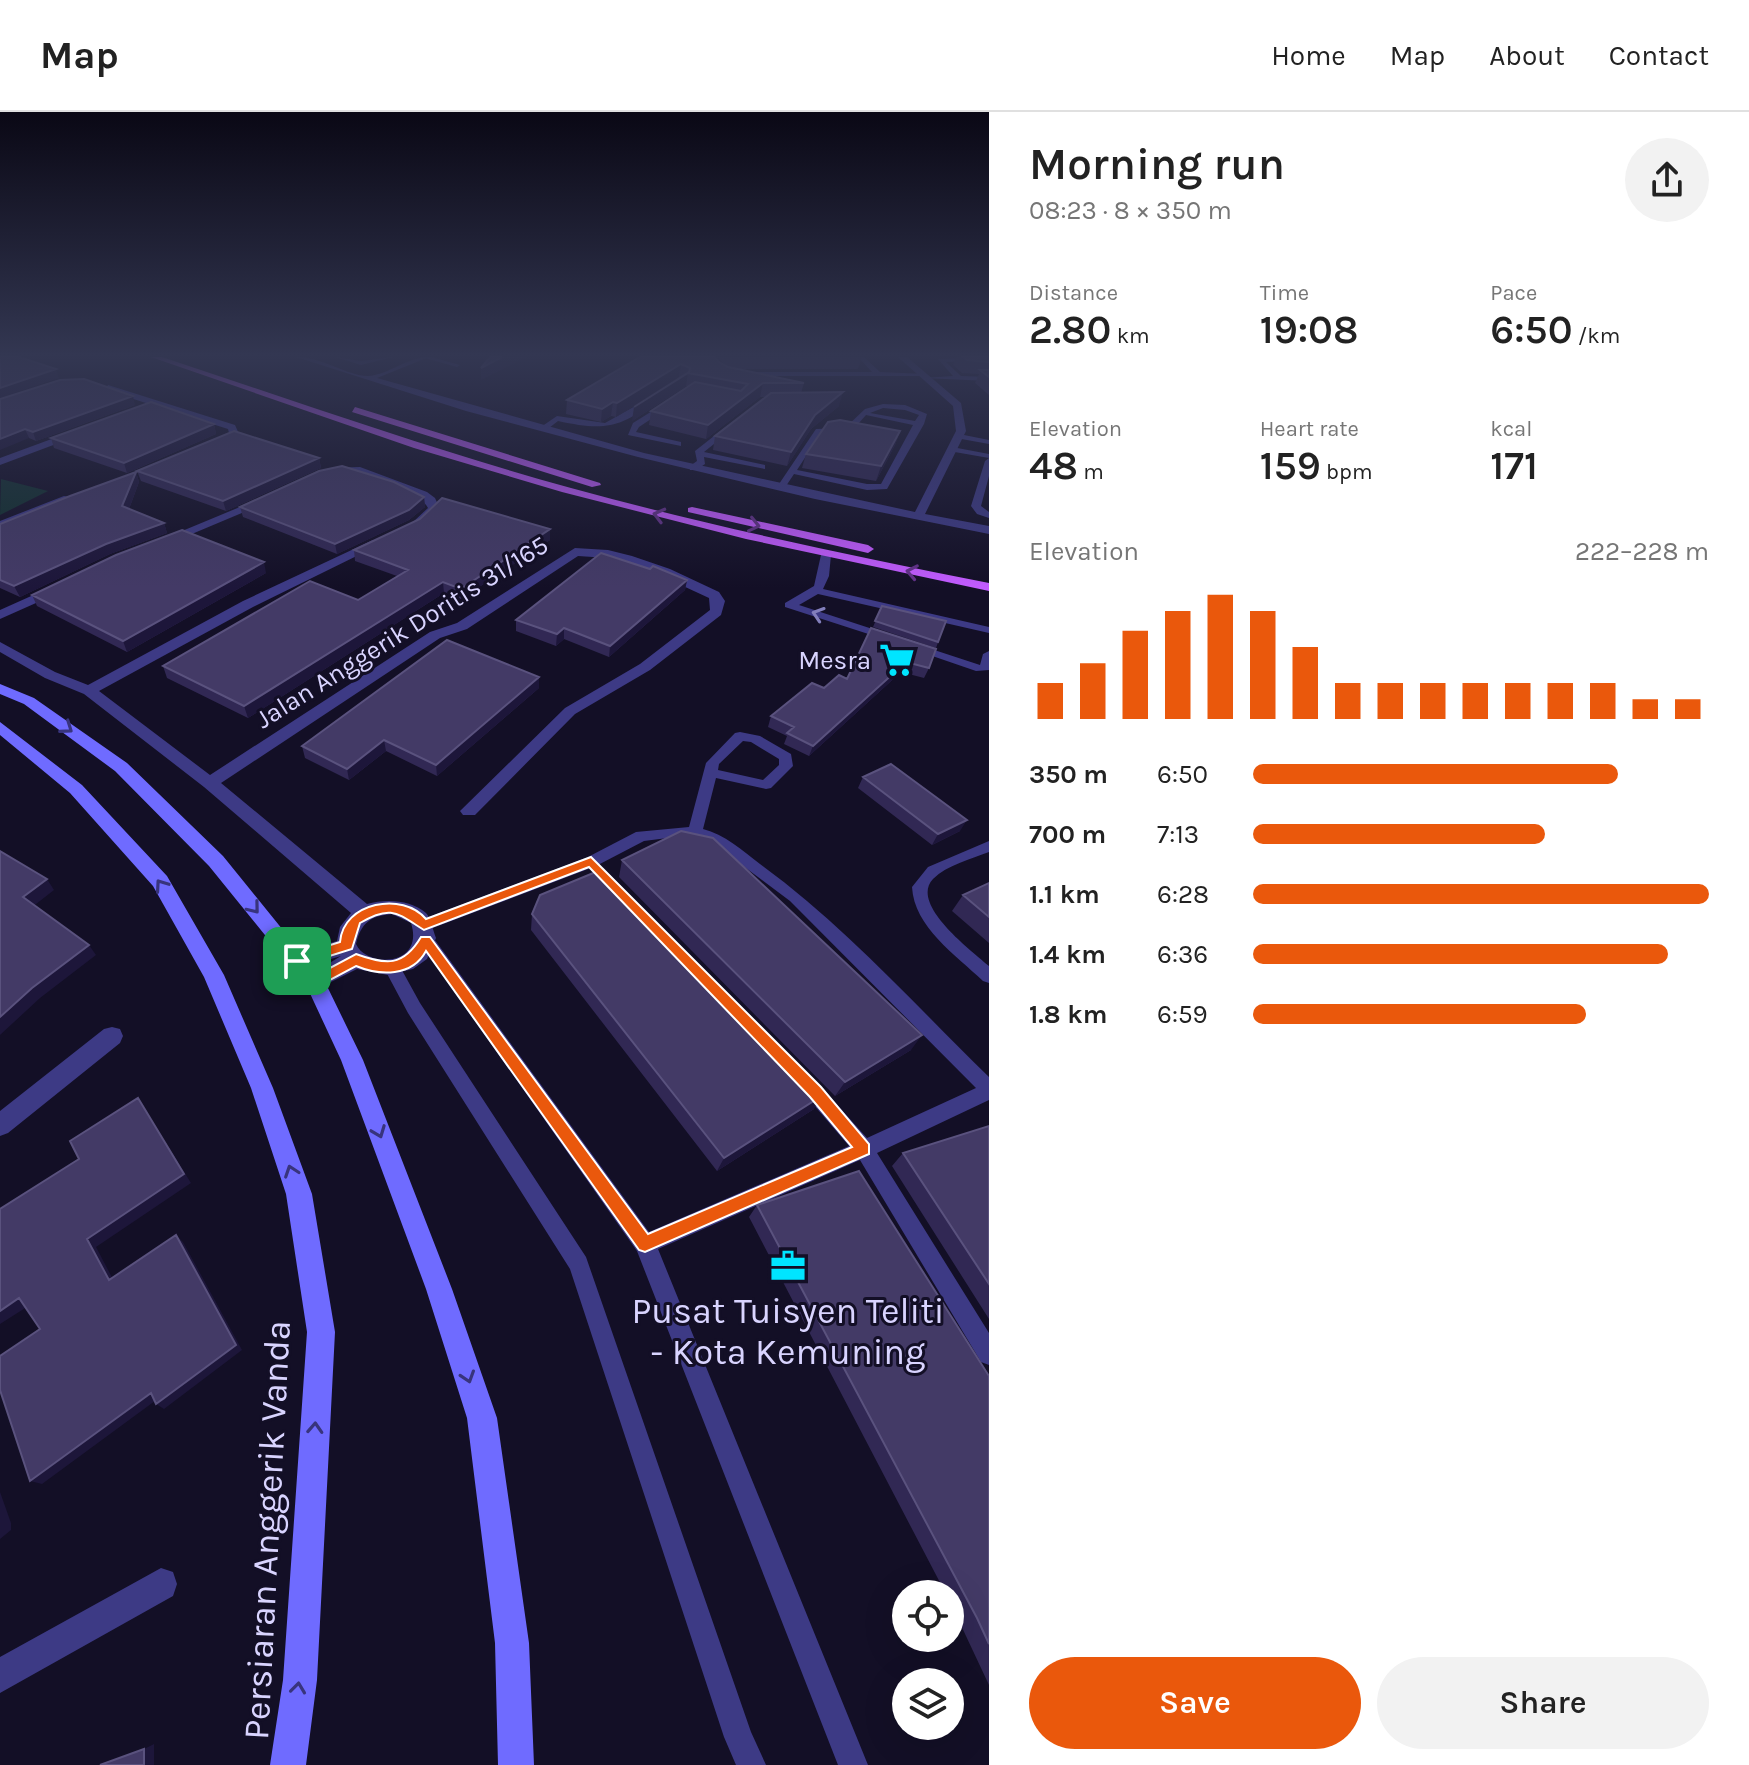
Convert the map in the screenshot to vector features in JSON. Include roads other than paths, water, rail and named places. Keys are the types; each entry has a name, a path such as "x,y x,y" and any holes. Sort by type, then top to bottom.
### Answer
{"main road":[{"path":"389,434 504,472 717,530 989,587"},
{"path":"432,434 619,492 806,537 958,567"}],"street":[{"path":"0,462 74,434"},
{"path":"201,449 232,434"},
{"path":"561,434 693,468 989,530"},
{"path":"918,517 960,434"},
{"path":"89,691 248,604 415,525 434,509 431,500 423,494 360,470 345,469 317,475"},
{"path":"157,544 217,522 278,494"},
{"path":"0,525 76,496"},
{"name":"Jalan Anggerik Doritis 31/165","path":"210,783 435,635 462,626 481,615 567,555 591,550 604,552 714,595 718,601 716,612 645,667 570,711 469,811"},
{"path":"0,615 72,581"},
{"path":"0,646 50,675 89,691 210,783 364,913"},
{"path":"0,689 29,701 121,767 216,861 315,982 352,1060 439,1289 482,1418 512,1643 516,1765"},
{"name":"Persiaran Anggerik Vanda","path":"0,727 76,789 160,881 214,975 262,1088 299,1194 321,1332 300,1680 288,1765"},
{"path":"297,961 351,953 368,967 392,968 410,961 425,932 412,913 394,907 364,913 350,928 351,953"},
{"path":"315,982 351,953"},
{"path":"0,1125 112,1036"},
{"path":"0,1676 161,1584"}],"lane":[{"path":"610,447 629,434"},
{"path":"636,434 678,444"},
{"path":"698,453 721,434"},
{"path":"781,487 817,434"},
{"path":"792,471 867,487 884,487 913,434"},
{"path":"961,434 989,442"},
{"path":"964,434 989,435"},
{"path":"893,439 908,442"},
{"path":"952,449 989,458 976,506 980,512 989,515"},
{"path":"698,453 762,467"},
{"path":"693,468 702,462 698,453"},
{"path":"826,555 823,585 819,591 789,605 974,667 985,667 989,654"},
{"path":"819,591 989,630"},
{"path":"695,832 713,763 740,736 755,739 786,757 786,766 766,785 712,773"},
{"path":"645,1244 864,1149 989,1090 795,897 736,853 695,832 654,833 625,842 597,867 425,932 645,1244 853,1765"},
{"path":"989,846 927,876 919,886 918,901 928,917 989,976"},
{"path":"392,968 414,1008 579,1264 655,1497 738,1737 751,1765"},
{"path":"794,1070 864,1149 989,1354"}],"place":[{"name":"Mesra","path":"897,660"},
{"name":"Pusat Tuisyen Teliti - Kota Kemuning","path":"788,1266"}]}
